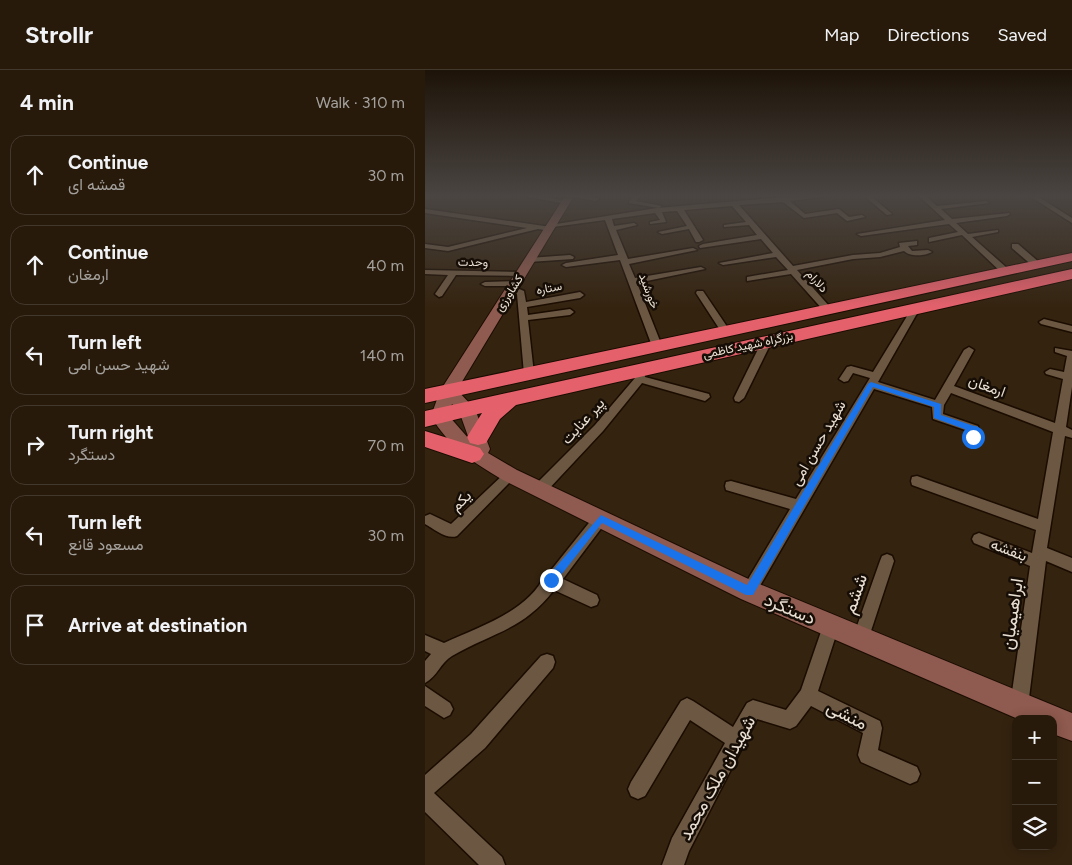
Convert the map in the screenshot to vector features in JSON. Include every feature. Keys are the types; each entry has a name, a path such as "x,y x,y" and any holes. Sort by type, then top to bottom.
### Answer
{"highway":[{"name":"بزرگراه شهید کاظمی","path":"425,396 1004,270 1072,257"},
{"name":"بزرگراه شهید کاظمی","path":"432,417 639,374 767,341 1072,274"},
{"path":"425,439 478,450 492,414 510,400"}],"street":[{"path":"425,251 477,243 515,233"},
{"name":"کشاورزی","path":"432,417 529,260 548,233"},
{"name":"خورشید","path":"614,233 657,346"},
{"path":"694,233 701,243 763,236"},
{"name":"دلارام","path":"760,233 827,309"},
{"path":"861,234 867,233"},
{"path":"932,240 980,233"},
{"path":"965,235 1004,270"},
{"path":"914,243 902,245 910,253 928,252"},
{"path":"425,246 439,248"},
{"path":"1015,246 1037,265"},
{"path":"750,279 853,257 880,256 906,248"},
{"path":"566,265 693,250"},
{"path":"723,263 779,254"},
{"path":"529,260 570,256"},
{"path":"632,281 701,269"},
{"name":"وحدت","path":"425,272 453,273 516,282"},
{"path":"439,294 453,273"},
{"path":"485,284 516,282 521,293 529,374"},
{"path":"700,293 725,331"},
{"name":"ستاره","path":"522,305 580,295"},
{"name":"شهید حسن امی","path":"749,591 915,310"},
{"path":"523,318 570,312"},
{"path":"1044,322 1072,329"},
{"path":"739,398 767,341"},
{"path":"948,388 969,350"},
{"path":"1058,350 1072,359"},
{"name":"ابراهیمیان","path":"1019,706 1044,527 1065,431 1069,395 1068,377 1072,359"},
{"path":"844,380 851,369 938,406 937,416 974,429 973,437"},
{"path":"1050,372 1068,377"},
{"path":"639,374 705,397"},
{"name":"پیر عنایت","path":"540,488 599,428 639,374"},
{"name":"ارمغان","path":"938,406 948,388 1065,431"},
{"path":"448,391 467,409 478,450"},
{"name":"دستگرد","path":"432,417 510,475 749,591 860,640 1042,715"},
{"name":"یکم","path":"430,520 452,532 510,475"},
{"path":"917,481 1044,527"},
{"path":"731,486 800,506"},
{"path":"425,674 444,651 504,624 535,602 601,518"},
{"name":"بنفشه","path":"979,539 1072,565"},
{"name":"ششم","path":"860,640 887,561"},
{"path":"551,580 591,600"},
{"name":"شهیدان ملک محمد","path":"673,865 680,846 753,709 790,720 808,695 831,626"},
{"path":"425,644 444,651"},
{"path":"425,788 478,741 547,662"},
{"path":"425,695 444,709"},
{"name":"منشی","path":"808,695 873,728 868,755 910,774"},
{"path":"639,789 687,707 737,740"},
{"name":"دستگرد","path":"1057,721 1072,728"},
{"path":"425,798 493,865"}],"route":[{"path":"551,580 601,518 749,591 781,540 871,384 938,406 937,416 974,429 973,437"}]}
